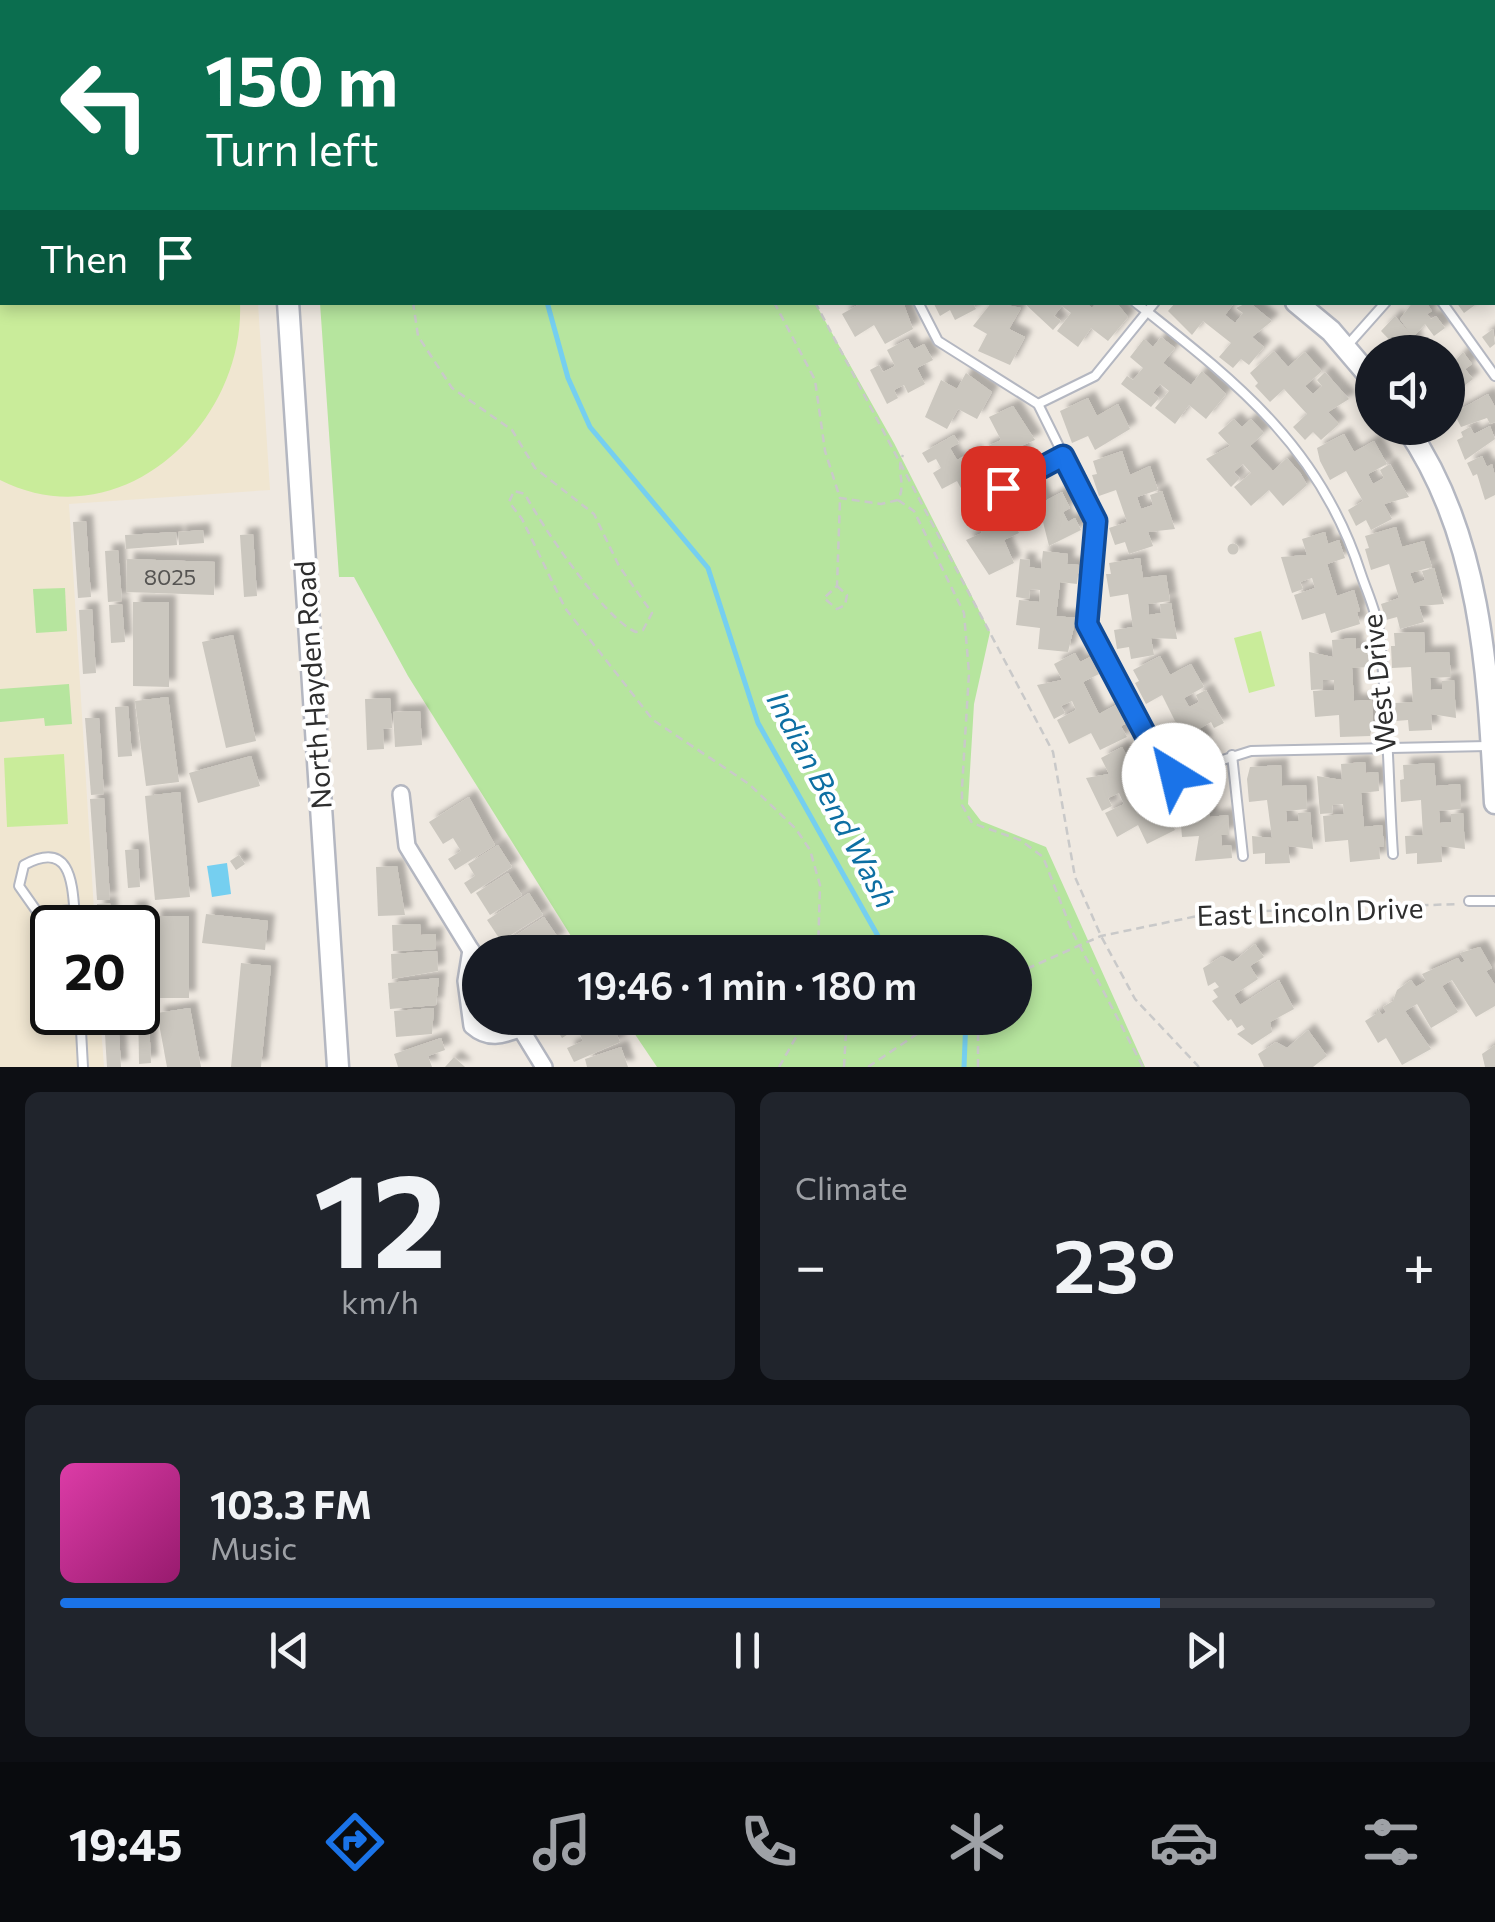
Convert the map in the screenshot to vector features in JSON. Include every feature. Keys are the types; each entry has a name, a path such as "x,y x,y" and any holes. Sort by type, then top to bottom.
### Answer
{"main road":[{"name":"North Hayden Road","path":"288,305 338,1067"},
{"path":"1299,305 1355,357"},
{"path":"1416,445 1435,479 1474,586 1493,746 1495,803"}],"street":[{"path":"402,794 406,846 462,935"},
{"path":"525,1035 544,1067"}],"lane":[{"path":"920,305 938,342 1038,404 1096,521 1087,624 1161,764 1174,775 1189,774 1232,755 1493,746"},
{"name":"West Drive","path":"1139,305 1241,389 1278,426 1318,478 1350,538 1379,628 1393,854"},
{"path":"1038,404 1095,376 1153,305"},
{"path":"1346,346 1383,305"},
{"path":"1444,305 1495,376"},
{"path":"973,504 1063,456"},
{"path":"1232,755 1243,856"},
{"path":"52,856 63,863 71,877 74,910 38,913 19,886 24,865 39,857 52,856"},
{"path":"1469,900 1495,901"},
{"path":"81,1035 83,1067"}],"path":[{"path":"414,305 425,350 452,388 512,430 535,468 594,514 618,566 652,613 643,630 636,632 620,624 578,575 526,494 514,490 509,502 578,627 654,720 749,784 796,829 810,850 820,885 819,935"},
{"path":"776,305 816,380 826,451 840,498 837,586 824,598 828,606 837,610 845,605 847,595 837,586"},
{"path":"817,305 1054,752 1075,876 1102,936 1135,999 1199,1067"},
{"path":"898,500 903,485 903,456"},
{"path":"840,498 881,504 898,500 914,510 964,613 969,702 962,736 962,805 972,823 1020,840 1042,857 1079,944 1142,1067"},
{"name":"East Lincoln Drive","path":"1032,966 1102,936 1212,913 1453,906 1469,900"},
{"path":"779,1067 797,1035"},
{"path":"844,1067 846,1035"},
{"path":"868,1067 916,1035"},
{"path":"978,1035 978,1067"}],"shaded area":[{"path":"0,305 258,305 270,490 69,504 94,905 30,905 30,1035 102,1035 104,1067 0,1067"}],"green space":[{"path":"0,305 240,305 236,348 222,390 198,428 167,460 130,483 89,495 45,495 0,480"},
{"path":"320,305 816,305 894,443 990,632 974,704 968,804 981,821 1046,847 1145,1067 657,1067 635,1035 1032,1035 1032,935 570,935 408,676 354,577 339,577"},
{"path":"65,588 67,631 36,633 33,589"},
{"path":"1261,631 1275,686 1249,693 1234,638"},
{"path":"69,684 72,724 45,726 44,718 0,722 0,689"},
{"path":"64,754 68,824 7,827 4,758"}],"water":[{"path":"227,863 231,894 212,897 207,866"}],"building":[{"path":"858,305 904,305 913,329 885,344 874,325 855,337 842,314"},
{"path":"934,305 974,305 976,309 955,320 950,310 940,316"},
{"path":"990,305 1021,308 1009,329 1025,337 1010,365 978,351 987,334 973,326"},
{"path":"1026,305 1118,305 1128,317 1108,341 1091,328 1078,347 1057,331 1071,313 1062,306 1054,316 1061,321 1053,330"},
{"path":"1173,305 1233,305 1225,315 1235,323 1243,313 1236,308 1253,305 1272,321 1252,337 1264,347 1249,365 1241,359 1233,368 1219,357 1231,343 1203,321 1192,335 1168,311"},
{"path":"1411,305 1428,305 1432,311 1427,314 1431,319 1436,316 1445,328 1433,335 1425,324 1412,335 1400,319"},
{"path":"1458,305 1475,305 1464,313"},
{"path":"1395,316 1411,335 1385,335 1381,331"},
{"path":"1493,329 1495,344 1490,348 1482,337"},
{"path":"1161,337 1175,348 1163,363 1191,385 1202,371 1226,394 1206,419 1189,405 1175,424 1155,408 1169,391 1160,384 1153,393 1159,398 1151,407 1121,384 1127,376 1133,380 1143,368 1130,357 1144,339 1153,347"},
{"path":"908,339 914,349 924,344 933,360 917,368 925,384 908,393 904,385 894,390 898,398 887,404 870,370 879,365 883,372 895,366 887,350"},
{"path":"1274,351 1288,367 1305,352 1322,371 1305,386 1313,394 1322,386 1317,380 1325,372 1349,399 1328,412 1339,424 1321,440 1313,432 1305,440 1293,427 1307,414 1284,389 1270,402 1255,386 1258,383 1250,373"},
{"path":"1465,369 1473,379 1465,385"},
{"path":"966,373 992,392 977,419 958,409 947,429 925,417 941,380 957,389"},
{"path":"1488,394 1495,407 1495,422 1490,424 1487,418 1465,426 1465,407"},
{"path":"1088,398 1097,416 1118,404 1130,429 1095,450 1088,436 1072,443 1060,411"},
{"path":"1013,406 1035,440 1021,446 1030,464 996,478 982,449 1001,440 989,417"},
{"path":"1234,419 1242,427 1251,419 1264,433 1250,446 1273,471 1287,458 1301,474 1307,485 1283,506 1269,490 1251,506 1234,487 1251,473 1243,464 1234,472 1240,478 1231,487 1206,459 1230,446 1218,433"},
{"path":"1490,426 1495,439 1465,460 1459,445 1465,445 1465,430 1470,427 1474,434"},
{"path":"1344,434 1354,452 1376,445 1387,464 1368,474 1373,484 1384,478 1380,470 1390,464 1409,497 1384,504 1392,519 1371,530 1366,520 1356,526 1348,510 1363,501 1346,471 1330,480 1317,448"},
{"path":"954,435 959,443 950,448 957,460 974,451 986,472 976,477 982,488 966,497 957,481 942,489 933,473 941,468 936,459 928,463 922,453"},
{"path":"1122,451 1130,475 1150,466 1158,490 1137,497 1141,509 1153,505 1150,495 1162,491 1175,529 1148,532 1153,546 1129,554 1125,542 1115,545 1109,528 1127,522 1116,490 1099,496 1092,475 1097,474 1093,461"},
{"path":"1482,456 1487,467 1492,464 1495,476 1495,495 1485,500 1477,474 1473,476 1467,463"},
{"path":"1037,485 1045,501 1062,492 1070,508 1063,512 1068,522 1075,518 1081,530 1049,546 1043,522 1028,531 1016,508 1025,503 1020,493"},
{"path":"1006,505 1019,533 1004,540 1014,563 989,575 966,540 982,533 974,517"},
{"path":"86,521 91,597 78,598 73,522"},
{"path":"1396,527 1402,547 1424,541 1432,567 1410,573 1414,584 1425,580 1422,571 1434,568 1444,604 1419,606 1424,622 1400,629 1397,617 1386,620 1381,604 1399,598 1389,564 1371,570 1365,549 1369,548 1365,536"},
{"path":"203,530 204,543 179,545 178,532"},
{"path":"176,532 177,545 126,549 125,535"},
{"path":"1325,532 1328,544 1339,540 1345,558 1327,564 1337,596 1354,590 1360,611 1360,624 1331,633 1325,613 1302,620 1294,595 1315,588 1312,578 1300,582 1303,589 1292,593 1281,557 1307,555 1302,539"},
{"path":"253,534 257,596 244,597 240,535"},
{"path":"1233,543 1239,549 1233,555 1227,549"},
{"path":"118,550 122,601 108,602 105,551"},
{"path":"1043,551 1068,554 1067,564 1079,565 1077,584 1060,582 1056,616 1076,618 1068,652 1038,649 1040,628 1016,625 1019,600 1039,602 1040,590 1030,589 1029,599 1016,597 1020,559 1030,560 1029,567 1041,569"},
{"path":"1140,558 1143,578 1166,575 1170,601 1148,604 1149,615 1161,613 1160,604 1171,603 1177,639 1151,638 1154,655 1131,659 1129,647 1117,649 1114,630 1133,627 1128,594 1110,597 1106,574 1111,574 1109,563"},
{"path":"127,559 215,562 214,595 126,592"},
{"path":"133,602 169,602 169,687 133,686"},
{"path":"122,604 125,642 111,643 109,605"},
{"path":"92,609 96,673 83,674 79,610"},
{"path":"1424,632 1425,653 1449,652 1451,677 1430,678 1431,690 1442,689 1442,681 1454,680 1456,718 1431,714 1432,730 1409,731 1408,720 1396,721 1395,703 1413,702 1411,667 1392,668 1391,646 1395,646 1394,633"},
{"path":"233,635 256,741 226,748 202,642"},
{"path":"1356,638 1356,649 1369,648 1370,667 1352,668 1354,701 1372,700 1373,722 1370,736 1340,737 1339,715 1315,717 1313,691 1334,690 1334,680 1323,680 1323,689 1311,690 1309,652 1333,657 1332,640"},
{"path":"1075,653 1080,662 1090,657 1099,674 1083,682 1099,714 1116,705 1125,724 1121,726 1127,737 1100,750 1091,733 1069,744 1057,720 1076,710 1072,701 1061,706 1065,713 1054,719 1037,685 1062,680 1054,664"},
{"path":"1160,656 1170,675 1191,664 1204,687 1184,698 1189,707 1199,702 1196,695 1206,690 1224,723 1214,728 1211,722 1199,729 1206,742 1185,754 1179,744 1169,749 1161,734 1177,725 1162,695 1146,704 1135,683 1139,681 1133,670"},
{"path":"168,697 179,782 146,786 135,701"},
{"path":"390,698 392,728 383,729 384,749 367,750 365,699"},
{"path":"128,706 132,756 118,757 115,707"},
{"path":"420,711 422,745 395,747 393,712"},
{"path":"85,718 99,718 104,794 91,795"},
{"path":"1122,747 1127,756 1138,751 1147,768 1132,775 1146,805 1163,797 1173,818 1170,820 1175,830 1147,844 1138,825 1117,837 1105,813 1124,804 1119,793 1108,798 1112,806 1102,811 1086,778 1109,774 1101,758"},
{"path":"251,756 260,786 198,803 189,773"},
{"path":"1365,762 1366,773 1378,772 1379,791 1361,793 1364,827 1382,825 1384,846 1379,847 1380,859 1350,862 1348,840 1325,842 1323,816 1344,814 1343,804 1332,805 1333,813 1320,814 1317,776 1342,780 1341,764"},
{"path":"1434,763 1436,786 1460,784 1461,809 1439,811 1440,823 1451,822 1451,814 1463,813 1465,849 1441,846 1442,862 1417,864 1417,853 1406,854 1405,836 1423,835 1421,800 1401,802 1400,780 1404,779 1403,765"},
{"path":"1281,765 1282,786 1306,785 1307,809 1286,811 1287,822 1299,821 1298,813 1310,812 1313,849 1288,846 1290,863 1265,864 1265,853 1253,854 1252,836 1272,838 1267,800 1249,802 1247,779 1250,767"},
{"path":"180,792 190,897 155,900 145,796"},
{"path":"469,797 495,845 455,870 448,859 461,851 453,838 443,844 429,822"},
{"path":"104,798 110,900 97,900 90,799"},
{"path":"1208,799 1210,817 1228,815 1229,835 1221,835 1222,846 1231,845 1232,858 1195,861 1199,836 1182,837 1180,813 1191,812 1190,800"},
{"path":"498,845 512,867 471,894 464,883 475,876 468,864"},
{"path":"138,849 140,887 128,888 125,850"},
{"path":"239,855 245,864 236,870 230,861"},
{"path":"397,866 405,915 378,916 376,867"},
{"path":"508,873 522,895 490,915 476,893"},
{"path":"529,893 543,915 511,935 497,935 487,920"},
{"path":"206,914 268,921 265,950 202,943"},
{"path":"160,916 189,916 189,998 160,998"},
{"path":"544,917 556,935 517,935"},
{"path":"420,924 421,935 436,934 436,949 393,951 392,925"},
{"path":"1255,944 1264,957 1250,966 1258,979 1234,995 1240,1005 1279,980 1294,1009 1270,1022 1272,1032 1252,1045 1237,1034 1245,1029 1242,1025 1237,1028 1231,1019 1228,1021 1212,1001 1218,997 1213,990 1219,987 1215,982 1208,986 1203,968 1222,956 1233,962"},
{"path":"1480,947 1492,968 1486,971 1495,985 1495,1006 1476,1017 1452,980 1442,986 1458,1012 1431,1028 1417,1004 1405,1011 1431,1049 1402,1065 1386,1038 1378,1043 1365,1021 1376,1014 1377,1008 1382,1015 1386,1012 1383,1007 1411,980 1416,987 1426,981 1422,974 1458,958 1461,963 1465,961 1460,953"},
{"path":"437,951 438,971 392,979 391,954"},
{"path":"241,963 271,966 261,1067 231,1067"},
{"path":"439,978 436,1005 390,1009 388,983"},
{"path":"190,1008 201,1067 167,1067 160,1013"},
{"path":"434,1008 432,1034 396,1037 394,1011"},
{"path":"1308,1030 1327,1056 1313,1067 1264,1067 1258,1054 1276,1042 1287,1048"},
{"path":"105,1035 119,1035 121,1067 107,1067"},
{"path":"139,1035 150,1035 151,1063 139,1064"},
{"path":"580,1035 617,1035 620,1042 574,1062 567,1048 583,1041"},
{"path":"441,1038 445,1050 428,1056 432,1067 398,1067 394,1054"},
{"path":"1495,1045 1495,1067 1485,1067 1482,1054"},
{"path":"621,1047 628,1067 587,1067 585,1059"},
{"path":"454,1057 465,1067 445,1067"}],"waterway":[{"name":"Indian Bend Wash","path":"548,305 568,378 590,427 708,568 758,723 877,935"},
{"name":"Indian Bend Wash","path":"964,1067 965,1035"}],"route":[{"path":"1003,488 1063,456 1096,521 1087,624 1161,764 1174,775"}]}
